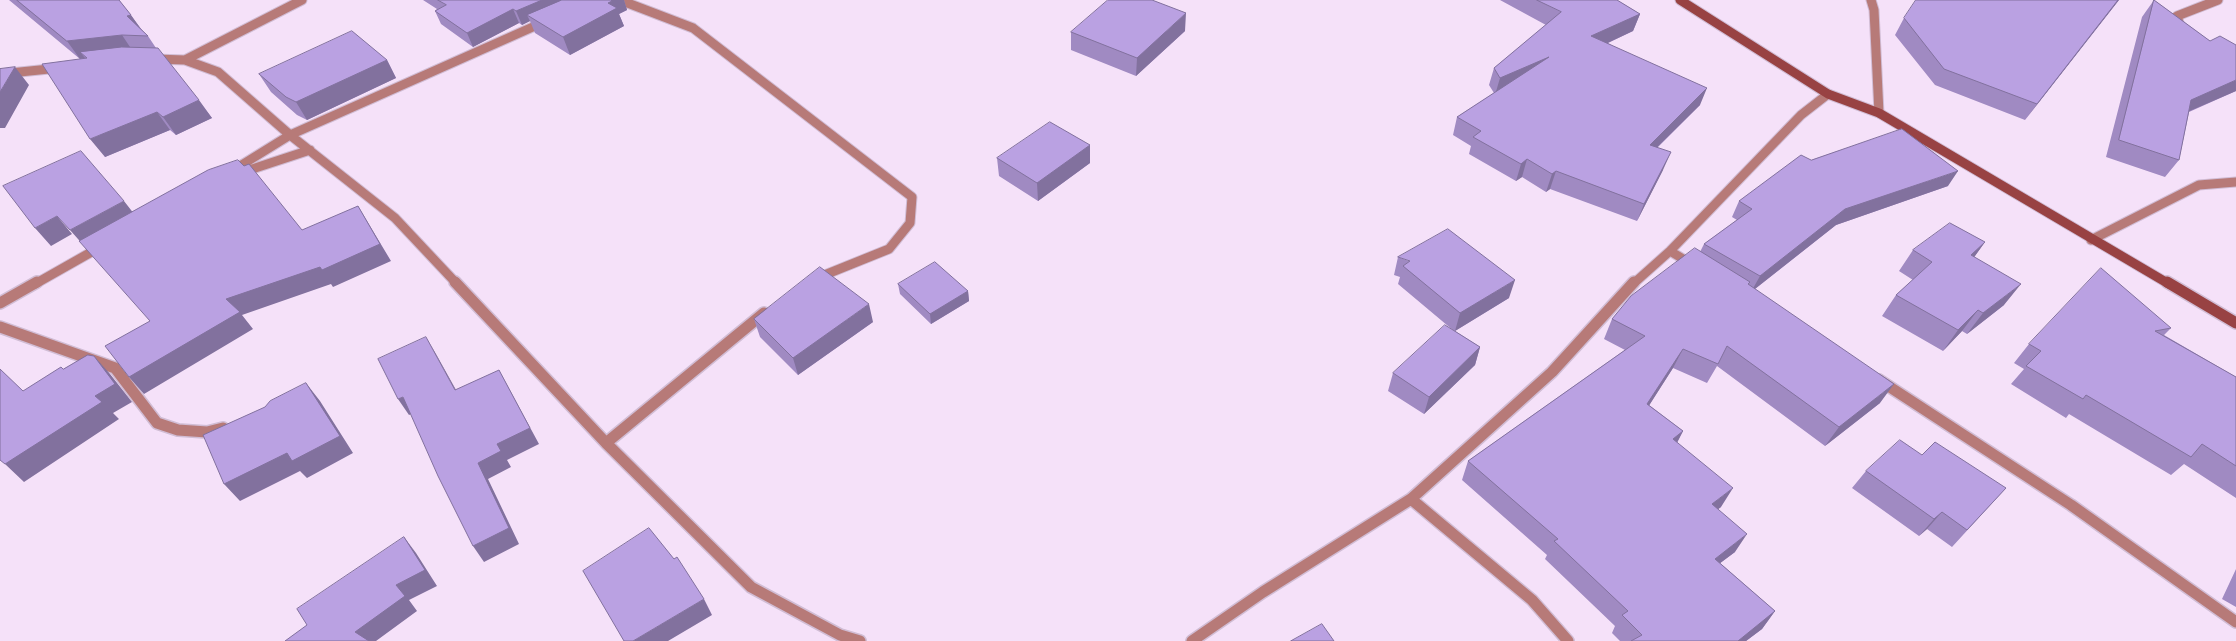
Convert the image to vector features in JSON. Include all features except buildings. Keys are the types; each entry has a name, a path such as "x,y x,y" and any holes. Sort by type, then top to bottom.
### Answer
{"main road":[{"path":"1680,0 1828,94 1879,113 2236,323"}],"street":[{"path":"185,60 302,0"},
{"path":"1871,0 1874,10 1879,113"},
{"path":"2191,36 2179,28 2177,16 2218,0"},
{"path":"600,1 625,2 693,28 912,197 910,223 889,249 808,282"},
{"path":"310,150 227,176 290,136 556,16"},
{"path":"143,59 185,60 218,72 290,136 395,218 606,443 751,587 840,635 860,641"},
{"path":"0,74 66,68"},
{"path":"1192,641 1263,592 1411,499 1552,372 1636,280 1670,250 1801,115 1828,94"},
{"path":"2092,240 2199,186 2236,182"},
{"path":"0,303 110,242"},
{"path":"1670,250 1704,271"},
{"path":"606,443 775,304"},
{"path":"0,327 115,368 157,423 178,430 207,432 233,426"},
{"path":"1870,374 2071,505 2236,622"},
{"path":"1411,499 1532,600 1568,641"}]}
